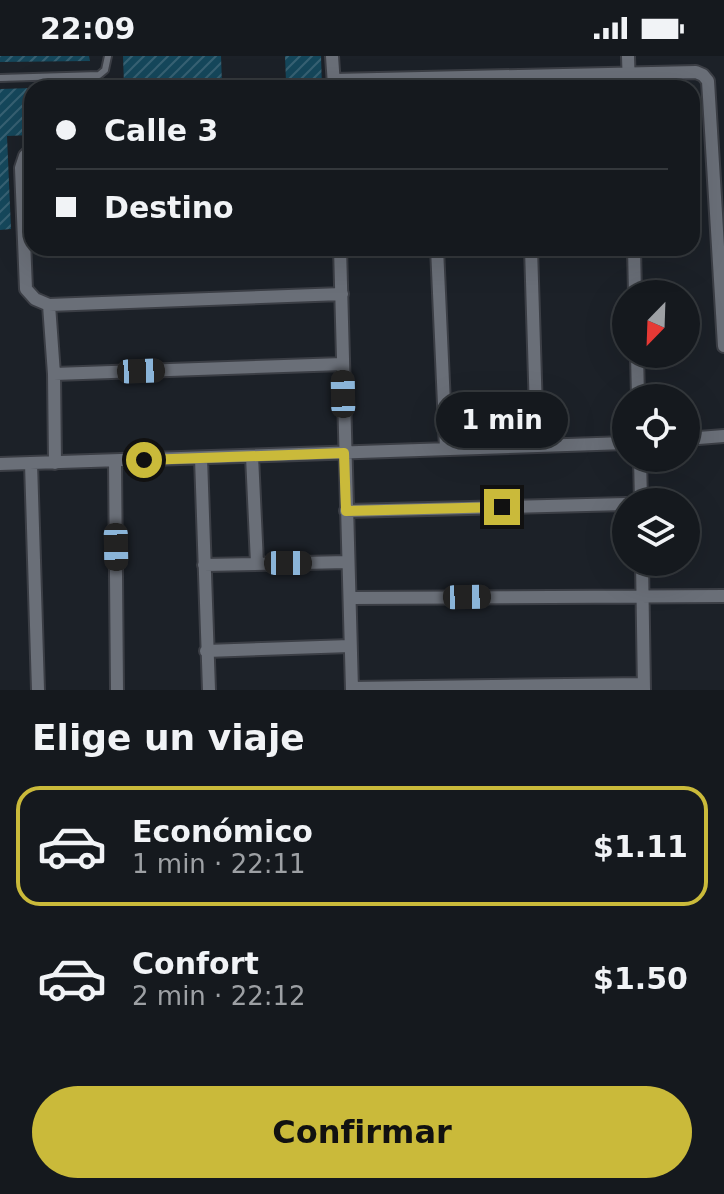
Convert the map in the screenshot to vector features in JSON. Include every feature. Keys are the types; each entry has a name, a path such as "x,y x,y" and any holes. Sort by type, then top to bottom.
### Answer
{"street":[{"path":"332,56 334,80"},
{"path":"628,56 629,80"},
{"path":"540,80 629,73 696,72 708,81 724,346"},
{"path":"24,159 21,168 24,195"},
{"path":"27,256 26,289 35,299 49,305 342,294"},
{"path":"340,256 352,689 644,687 642,576"},
{"path":"437,256 446,449"},
{"path":"531,256 537,445"},
{"path":"634,256 635,280"},
{"path":"49,305 55,463"},
{"path":"54,374 343,364"},
{"path":"700,438 724,436"},
{"path":"0,464 612,443"},
{"path":"252,456 257,563"},
{"path":"201,458 209,690"},
{"path":"115,461 117,690"},
{"path":"31,463 38,690"},
{"path":"346,511 612,504"},
{"path":"204,565 348,562"},
{"path":"350,598 724,596"},
{"path":"206,651 350,646"}],"lane":[{"path":"0,78 99,75 105,70 108,56"}],"building":[{"path":"0,56 89,56 90,61 0,62"},
{"path":"123,56 221,56 222,80 124,80"},
{"path":"285,56 321,56 322,80 286,80"},
{"path":"24,88 24,135 7,136 11,229 0,230 0,89"}],"route":[{"path":"144,460 344,453 346,511 502,507"}]}
